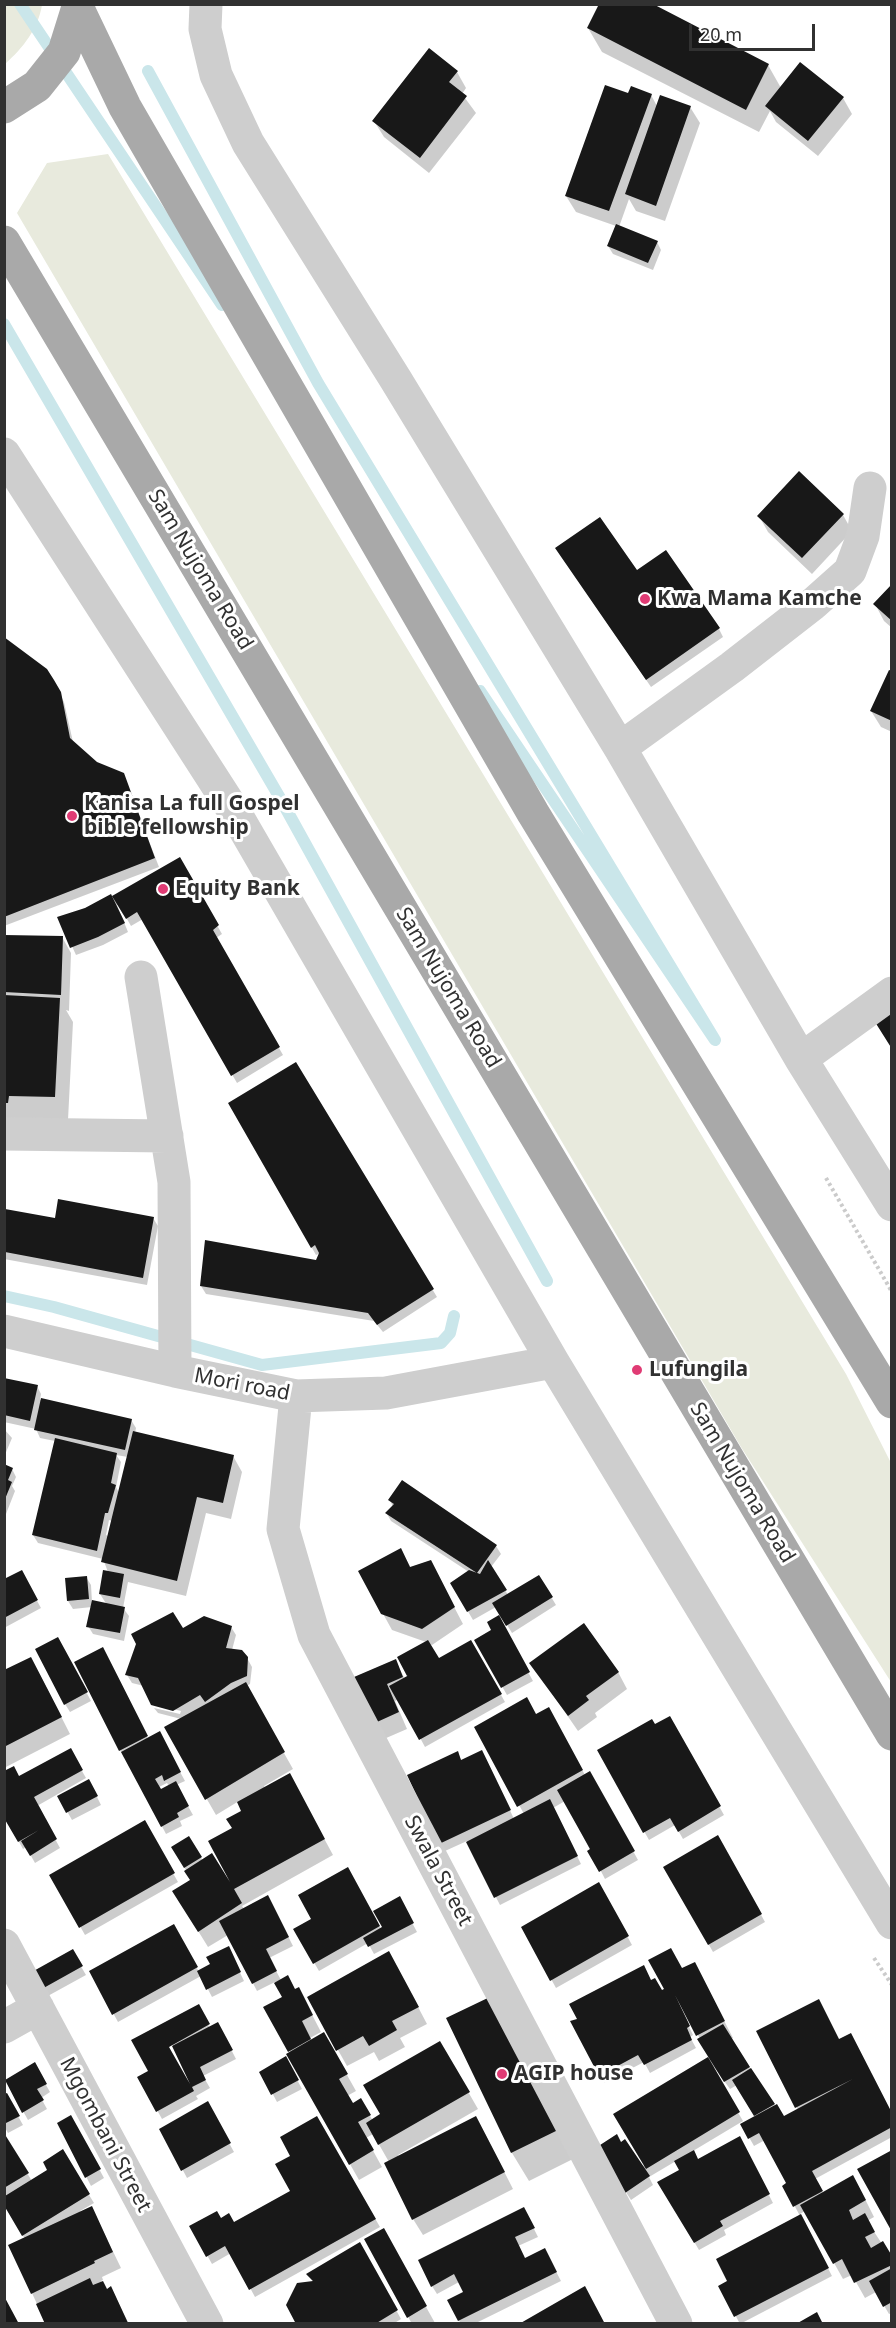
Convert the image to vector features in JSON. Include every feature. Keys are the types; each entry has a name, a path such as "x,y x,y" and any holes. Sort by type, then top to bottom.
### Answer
{"main road":[{"path":"4,107 37,86 64,52 79,8"},
{"path":"79,8 125,107 533,813 891,1402"},
{"name":"Sam Nujoma Road","path":"4,242 891,1734"}],"street":[{"path":"206,4 205,29 216,75 248,143 396,380 620,748 801,1059 891,1205"},
{"path":"4,454 237,816 553,1362 891,1923"},
{"path":"620,748 732,667 813,604 850,571 863,536 870,488"},
{"path":"141,977 174,1182 175,1371"},
{"path":"801,1059 891,993"},
{"path":"4,1134 167,1136"},
{"name":"Mori road","path":"4,1331 175,1371 296,1396 386,1393 553,1362"},
{"name":"Swala Street","path":"296,1396 283,1529 314,1635 676,2324"},
{"name":"Mgombani Street","path":"4,1945 198,2320"},
{"path":"4,2027 38,2008"}],"shaded area":[{"path":"5,4 42,5 29,38 5,64"},
{"path":"108,154 846,1374 891,1463 891,1682 741,1447 17,213 47,163"}],"building":[{"path":"599,4 653,4 769,64 746,110 587,28"},
{"path":"429,48 458,71 449,82 467,96 420,158 372,121"},
{"path":"800,62 844,97 808,141 765,106"},
{"path":"605,85 628,93 631,86 652,94 609,211 565,196"},
{"path":"660,95 691,106 656,206 625,194"},
{"path":"616,224 658,241 648,263 607,246"},
{"path":"799,471 844,514 802,558 757,516"},
{"name":"Kwa Mama Kamche","path":"600,517 637,570 666,550 720,628 646,680 555,548"},
{"path":"892,584 892,621 873,604"},
{"name":"Kanisa La full Gospel bible fellowship","path":"4,637 47,669 61,692 70,738 97,762 124,773 155,858 4,917"},
{"path":"889,670 892,671 892,721 870,711"},
{"path":"180,857 219,925 213,930 280,1047 231,1076 137,912 126,919 112,896"},
{"path":"111,894 125,923 70,948 57,917 85,908"},
{"path":"4,935 63,936 61,995 4,992"},
{"path":"4,995 60,998 55,1097 9,1096 8,1103 4,1103"},
{"path":"892,1012 892,1049 875,1022"},
{"path":"296,1062 434,1289 377,1325 368,1313 200,1286 205,1240 316,1260 319,1253 315,1245 311,1248 228,1103"},
{"path":"58,1199 154,1217 143,1278 5,1252 5,1209 55,1218"},
{"path":"4,1378 38,1385 30,1421 4,1415"},
{"path":"41,1398 132,1419 125,1450 34,1430"},
{"path":"133,1431 234,1455 223,1503 197,1497 177,1581 101,1562"},
{"path":"55,1438 117,1453 111,1483 116,1485 108,1513 105,1513 97,1551 32,1535"},
{"path":"4,1464 13,1468 8,1480 12,1482 5,1499"},
{"path":"402,1480 497,1545 477,1573 385,1513 394,1504 388,1500"},
{"path":"401,1548 410,1567 431,1560 455,1607 422,1629 381,1614 358,1571"},
{"path":"488,1560 507,1590 467,1612 450,1583 469,1570 480,1574"},
{"path":"22,1570 38,1600 4,1618 4,1579"},
{"path":"103,1570 124,1574 120,1598 99,1594"},
{"path":"539,1575 553,1597 506,1626 492,1603"},
{"path":"87,1576 89,1599 67,1601 65,1578"},
{"path":"92,1600 125,1607 120,1633 86,1627"},
{"path":"173,1612 183,1628 204,1616 232,1626 226,1648 242,1650 248,1657 247,1676 231,1683 205,1702 200,1695 173,1711 151,1705 138,1678 125,1675 136,1644 131,1634"},
{"path":"499,1615 530,1672 501,1688 474,1640 491,1630 487,1622"},
{"path":"584,1623 619,1672 586,1696 589,1700 568,1716 529,1663"},
{"path":"58,1637 88,1692 64,1705 35,1649"},
{"path":"428,1640 439,1658 471,1640 502,1694 419,1740 389,1686 409,1675 407,1676 397,1657"},
{"path":"103,1647 148,1736 119,1751 74,1662"},
{"path":"31,1657 62,1717 4,1747 4,1670"},
{"path":"396,1659 403,1677 387,1684 399,1712 366,1727 347,1680"},
{"path":"246,1682 285,1752 205,1800 164,1727"},
{"path":"527,1697 536,1714 549,1707 583,1770 517,1807 474,1727"},
{"path":"670,1716 721,1806 678,1832 670,1818 643,1833 597,1750 652,1719 655,1724"},
{"path":"160,1731 181,1772 164,1781 162,1775 155,1779 161,1789 176,1781 189,1806 177,1813 179,1817 161,1827 121,1752"},
{"path":"71,1748 83,1770 34,1797 57,1839 30,1856 21,1841 39,1830 18,1842 4,1818 4,1771 14,1766 19,1776"},
{"path":"482,1750 511,1810 439,1844 407,1775 458,1751 461,1760"},
{"path":"590,1771 635,1851 599,1872 587,1851 590,1849 557,1790"},
{"path":"290,1773 325,1839 234,1889 242,1903 198,1932 172,1891 190,1880 184,1871 212,1853 230,1882 208,1841 232,1828 226,1819 241,1811 237,1802"},
{"path":"89,1779 98,1796 66,1813 57,1796"},
{"path":"550,1799 578,1856 494,1898 466,1842"},
{"path":"145,1820 175,1873 79,1928 49,1875"},
{"path":"718,1835 762,1914 708,1945 663,1867"},
{"path":"189,1836 202,1857 184,1868 171,1847"},
{"path":"348,1867 380,1926 313,1964 293,1929 311,1919 298,1895"},
{"path":"599,1882 629,1936 550,1981 521,1927"},
{"path":"268,1895 289,1937 266,1949 277,1971 252,1984 219,1921"},
{"path":"400,1896 414,1923 368,1947 363,1938 382,1927 373,1911"},
{"path":"174,1924 198,1967 112,2015 89,1971"},
{"path":"229,1946 241,1972 206,1990 197,1971 210,1964 206,1957"},
{"path":"671,1948 682,1968 695,1962 725,2021 696,2036 675,1995 690,2026 687,2028 692,2040 644,2065 638,2055 599,2076 570,2021 577,2019 569,2004 644,1965 651,1980 655,1978 662,1990 664,1989 648,1960"},
{"path":"73,1949 83,1966 40,1990 30,1973"},
{"path":"389,1951 419,2007 392,2021 397,2030 369,2046 363,2036 336,2051 307,1997"},
{"path":"288,1975 295,1989 299,1987 313,2015 302,2021 311,2039 288,2052 263,2007 282,1997 274,1983"},
{"name":"AGIP house","path":"494,1995 558,2130 511,2153 446,2018"},
{"path":"819,1999 839,2039 851,2033 892,2113 892,2127 812,2171 823,2191 793,2207 782,2186 786,2183 759,2133 748,2139 740,2124 777,2104 784,2116 853,2079 795,2108 756,2031"},
{"path":"199,2004 210,2024 169,2047 190,2084 172,2046 218,2022 233,2050 200,2067 206,2080 192,2087 194,2091 156,2112 137,2077 148,2071 131,2040"},
{"path":"723,2024 750,2067 724,2082 697,2039"},
{"path":"324,2032 348,2074 339,2079 353,2103 361,2098 371,2115 358,2122 374,2150 349,2165 286,2054"},
{"path":"440,2041 470,2092 378,2145 366,2123 380,2114 363,2085"},
{"path":"286,2056 299,2080 271,2095 259,2072"},
{"path":"708,2057 740,2112 646,2169 613,2114"},
{"path":"35,2062 47,2084 37,2089 44,2100 22,2113 5,2080"},
{"path":"751,2068 775,2104 754,2116 732,2080"},
{"path":"7,2093 20,2116 4,2124 4,2094"},
{"path":"208,2101 231,2143 181,2171 159,2129"},
{"path":"71,2115 101,2169 85,2178 57,2123"},
{"path":"317,2116 376,2219 249,2290 225,2246 206,2257 189,2226 217,2211 221,2218 229,2213 234,2222 290,2191 275,2164 290,2156 280,2137"},
{"path":"476,2116 505,2172 412,2220 384,2163"},
{"path":"4,2133 29,2173 4,2188"},
{"path":"617,2134 621,2142 625,2139 650,2176 625,2193 597,2147"},
{"path":"740,2136 770,2194 720,2221 723,2226 694,2243 657,2182 679,2170 674,2161 694,2150 698,2159"},
{"path":"63,2149 90,2194 22,2236 5,2207 5,2196 47,2170 43,2162"},
{"path":"892,2150 892,2232 857,2169"},
{"path":"853,2175 866,2200 849,2210 853,2220 865,2213 875,2232 865,2237 871,2248 883,2241 892,2256 892,2265 854,2283 842,2259 833,2264 800,2205"},
{"path":"92,2206 113,2252 31,2294 8,2245"},
{"path":"524,2207 535,2228 515,2237 525,2258 545,2248 557,2272 458,2321 447,2300 463,2292 454,2274 431,2287 418,2260"},
{"path":"801,2214 829,2268 734,2317 718,2286 727,2281 716,2259"},
{"path":"384,2228 427,2306 407,2318 364,2239"},
{"path":"360,2242 398,2310 375,2324 296,2324 286,2305 297,2283 313,2281 306,2274"},
{"path":"892,2268 892,2302 883,2307 869,2281"},
{"path":"90,2278 93,2285 103,2281 107,2289 111,2286 128,2323 45,2324 36,2304"},
{"path":"585,2286 605,2324 519,2324"},
{"path":"4,2296 19,2324 4,2324"},
{"path":"817,2312 823,2324 796,2324"}],"waterway":[{"path":"20,4 222,305"},
{"path":"148,71 318,383 715,1040 480,691"},
{"path":"4,324 280,798 547,1281"},
{"path":"4,1296 54,1307 262,1365 441,1343 450,1333 454,1316"}],"place":[{"name":"Kwa Mama Kamche","path":"645,599"},
{"name":"Kanisa La full Gospel bible fellowship","path":"72,816"},
{"name":"Equity Bank","path":"163,889"},
{"name":"Lufungila","path":"637,1370"},
{"name":"AGIP house","path":"502,2074"}]}
